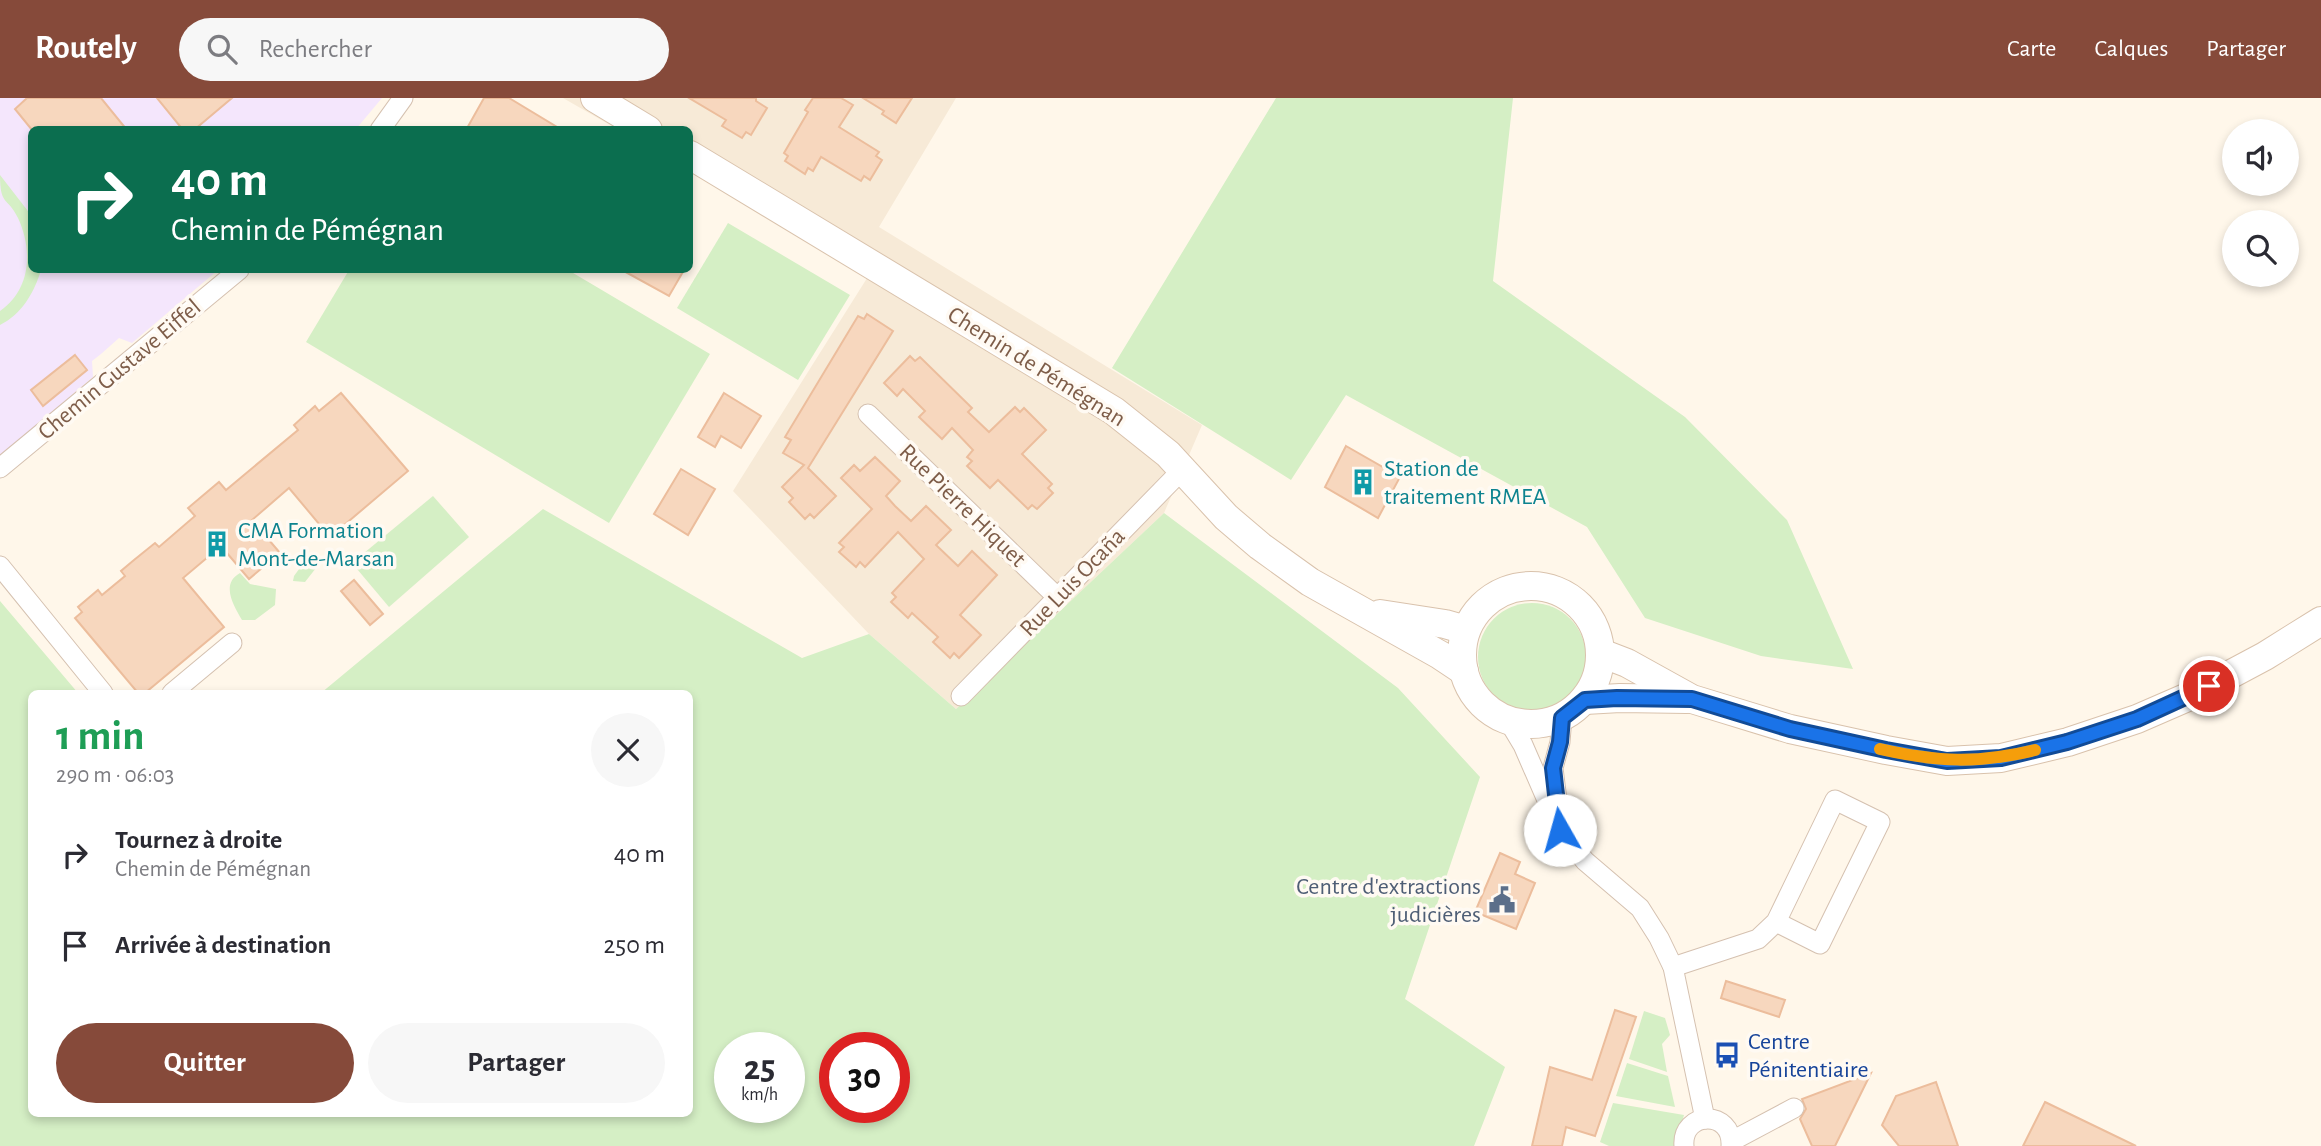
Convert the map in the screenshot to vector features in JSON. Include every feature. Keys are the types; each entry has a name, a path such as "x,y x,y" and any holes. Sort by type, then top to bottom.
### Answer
{"street":[{"path":"383,126 403,98"},
{"path":"595,98 641,126"},
{"name":"Chemin de Pémégnan","path":"693,157 1114,411 1183,469 1226,517 1260,546 1310,582 1464,671"},
{"name":"Chemin Gustave Eiffel","path":"0,468 235,273"},
{"name":"Rue Pierre Hiquet","path":"868,414 1057,597"},
{"name":"Rue Luis Ocaña","path":"961,696 1183,469"},
{"path":"0,566 101,690"},
{"path":"1531,585 1557,590 1580,605 1595,627 1601,653 1597,678 1585,700 1562,718 1535,724 1508,720 1488,709 1473,692 1464,671 1462,650 1466,630 1476,612 1492,597 1510,588 1531,585"},
{"name":"Chemin de Pémégnan","path":"1359,611 1445,624 1466,630"},
{"path":"1601,653 1627,663 1692,699 1790,729 1947,761 2001,758 2079,738 2137,719 2190,696 2265,656 2321,621"},
{"path":"176,690 232,642"},
{"path":"1585,700 1692,699"},
{"path":"1560,830 1553,768 1560,742 1562,718"},
{"path":"1508,720 1523,745 1560,830 1585,861 1640,908 1659,938 1673,967 1704,1119"},
{"path":"1673,967 1758,939 1776,922 1835,800 1880,822 1820,944 1776,922"},
{"path":"1684,1146 1686,1132 1690,1126 1704,1119 1712,1119 1726,1127 1732,1144 1794,1108"}],"shaded area":[{"path":"0,98 382,98 359,126 28,126 28,273 214,273 132,343 119,338 92,361 93,377 0,456"},
{"path":"563,98 956,98 879,227 1202,425 1164,513 956,709 869,634 733,491 869,275 693,173 693,126 612,126"}],"green space":[{"path":"1276,98 1513,98 1493,281 1685,417 1787,520 1853,669 1761,656 1645,618 1587,527 1346,395 1291,480 1112,368"},
{"path":"0,175 28,211 28,273 40,273 26,302 15,315 0,325 0,311 18,292 23,281 27,256 23,230 3,196"},
{"path":"728,223 850,295 798,380 677,308"},
{"path":"347,273 573,273 710,354 609,523 306,342"},
{"path":"433,496 469,537 389,607 352,563"},
{"path":"543,509 802,658 869,634 956,709 1164,513 1398,688 1480,777 1405,999 1505,1067 1474,1146 0,1146 0,601 75,690 28,690 28,1117 693,1117 693,690 325,690"},
{"path":"310,554 319,556 316,568 305,582 293,581 294,576"},
{"path":"240,573 250,584 276,589 275,605 255,620 242,620 230,595 231,583"},
{"path":"1532,603 1553,607 1570,619 1582,636 1586,657 1582,678 1570,695 1553,707 1532,711 1511,707 1494,695 1482,678 1478,657 1482,636 1494,619 1511,607"},
{"path":"1644,1011 1665,1018 1670,1035 1662,1044 1667,1072 1629,1059"},
{"path":"1627,1063 1668,1076 1675,1107 1616,1096"},
{"path":"1613,1103 1684,1115 1675,1146 1609,1146 1600,1142"}],"building":[{"path":"27,98 101,98 124,126 29,126 15,109"},
{"path":"157,98 232,98 199,126 180,126"},
{"path":"484,98 509,98 555,126 468,126"},
{"path":"689,98 756,98 756,101 767,108 751,135 746,132 742,138 722,126 726,120"},
{"path":"813,98 841,98 853,105 839,127 879,152 876,156 882,160 870,180 864,176 861,181 821,157 813,171 808,168 805,174 785,161 788,156 784,153 808,112 805,110"},
{"path":"863,98 912,98 896,123 882,114 884,111"},
{"path":"627,273 682,273 669,296"},
{"path":"867,314 893,331 808,468 836,496 814,518 810,514 805,519 789,502 793,498 782,487 804,465 783,453 791,440 785,437 858,316 864,319"},
{"path":"75,355 87,370 43,406 31,390"},
{"path":"910,356 915,361 920,357 972,408 968,412 989,432 1015,407 1020,412 1024,408 1046,430 1022,454 1052,484 1048,488 1053,493 1037,509 1032,505 1028,509 998,480 990,488 967,466 972,461 967,457 973,450 952,428 942,439 919,417 925,411 903,389 897,396 884,383"},
{"name":"CMA Formation Mont-de-Marsan","path":"341,393 408,471 330,537 289,488 252,520 280,553 249,579 221,546 183,578 224,627 149,690 135,690 75,618 82,612 78,607 98,590 102,595 125,576 121,571 155,543 159,547 195,516 188,508 219,482 226,490 298,430 294,425 315,406 319,411"},
{"path":"724,393 761,416 741,448 721,436 715,447 698,437"},
{"name":"Station de traitement RMEA","path":"1346,446 1400,477 1378,518 1325,487"},
{"path":"875,457 900,481 886,496 895,506 911,521 926,506 951,530 936,545 958,566 972,551 997,575 960,615 981,635 959,658 954,653 950,658 933,642 938,637 912,613 908,618 891,602 896,597 892,593 924,559 898,532 865,567 860,562 856,567 839,552 844,547 839,543 872,509 841,478 854,465 860,471"},
{"path":"681,469 715,489 688,535 654,514"},
{"path":"354,580 383,614 370,625 341,591"},
{"path":"1500,853 1520,862 1515,874 1535,883 1516,929 1475,912"},
{"path":"1726,981 1785,1000 1779,1017 1721,998"},
{"path":"1615,1010 1636,1017 1595,1136 1566,1127 1562,1146 1532,1146 1550,1067 1592,1080"},
{"path":"1871,1073 1835,1146 1812,1146 1800,1119 1806,1109 1802,1099"},
{"path":"1936,1082 1958,1146 1899,1146 1882,1125 1896,1096"},
{"path":"2045,1102 2136,1146 2023,1146"}],"slow traffic":[{"path":"1880,749 1947,761 2001,758 2035,750"}],"place":[{"name":"Station de traitement RMEA","path":"1363,482"},
{"name":"CMA Formation Mont-de-Marsan","path":"217,544"},
{"name":"Centre d'extractions judicières","path":"1502,900"},
{"name":"Centre Pénitentiaire","path":"1727,1055"}],"route":[{"path":"1560,830 1553,768 1560,742 1562,718 1585,700 1692,699 1790,729 1947,761 2001,758 2067,742 2137,719 2209,686"}]}
